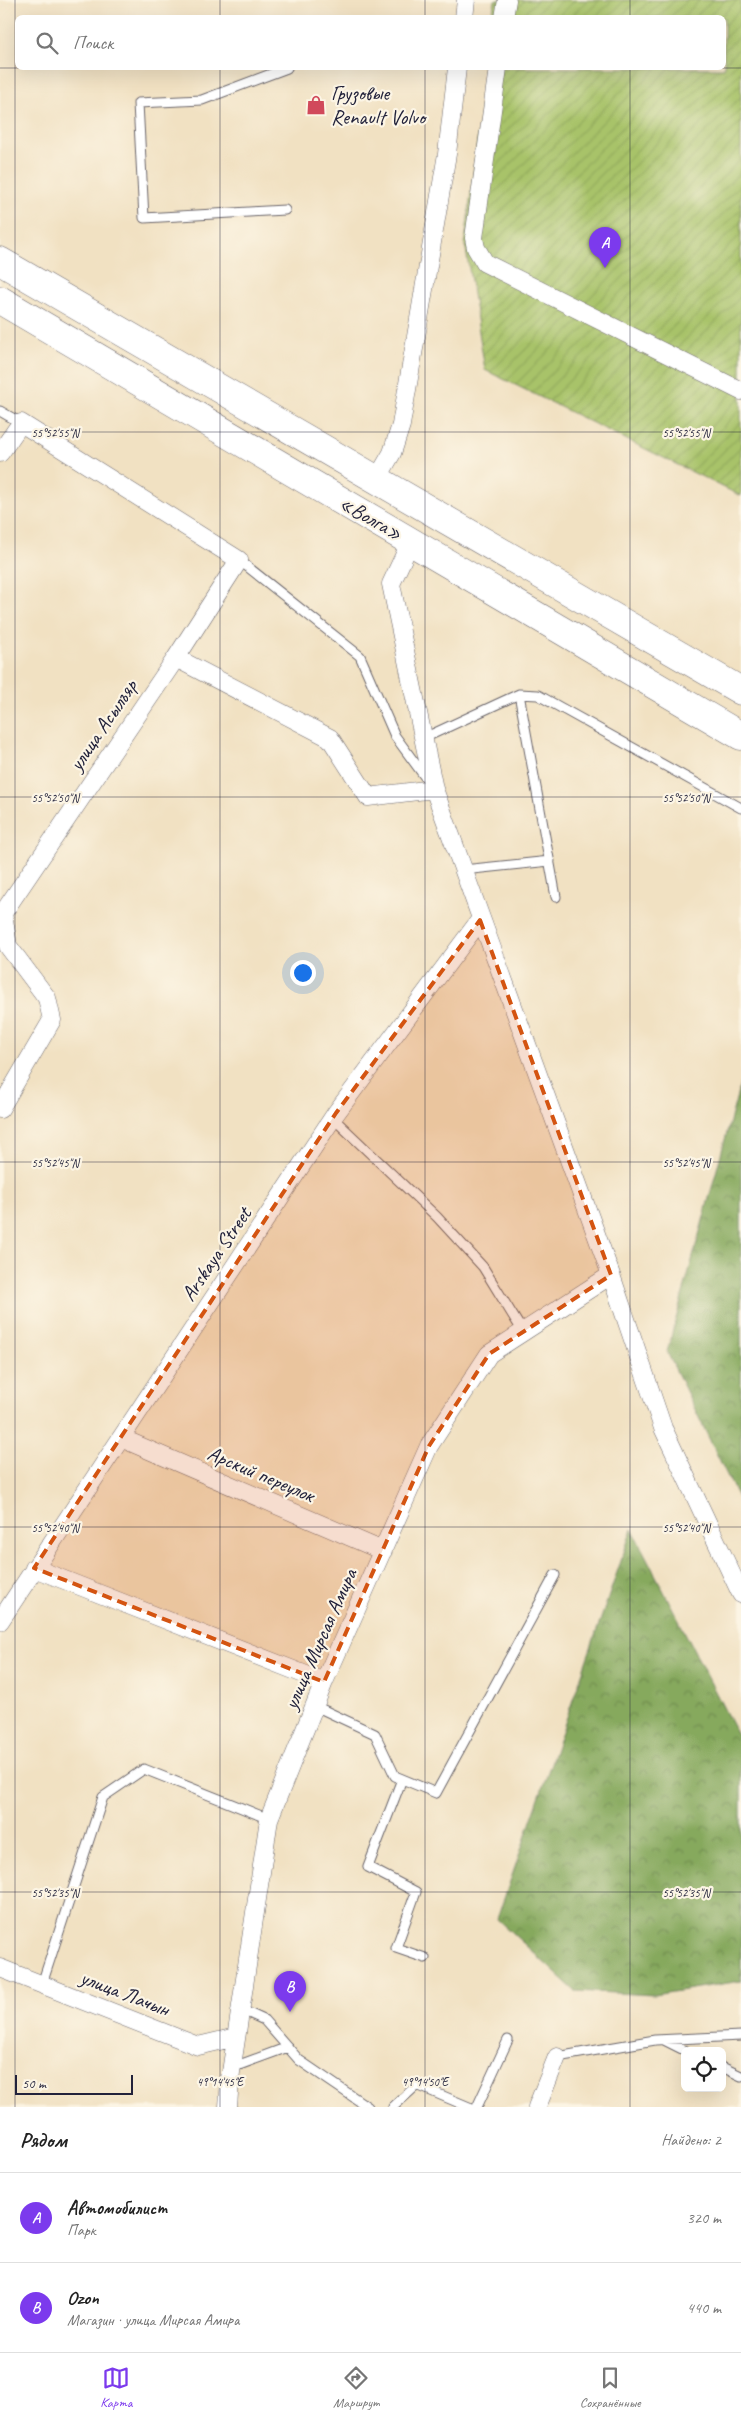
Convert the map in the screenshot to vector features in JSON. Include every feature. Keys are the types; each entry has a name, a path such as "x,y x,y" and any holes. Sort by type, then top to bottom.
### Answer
{"highway":[{"name":"«Волга»","path":"0,261 741,691"},
{"name":"«Волга»","path":"0,300 741,736"}],"street":[{"path":"464,15 466,0"},
{"path":"504,15 507,0"},
{"path":"377,479 392,453 401,425 447,154 457,70"},
{"path":"498,70 474,238 476,248 485,263 741,392"},
{"path":"0,453 21,423 240,560"},
{"path":"411,541 391,584 434,789 480,920 611,1275 663,1428 741,1594"},
{"name":"улица Асылъяр","path":"0,1110 52,1020 47,998 8,946 3,913 240,560"},
{"path":"176,658 330,738 368,797 434,789"},
{"name":"Arskaya Street","path":"0,1621 333,1118 480,920"},
{"name":"улица Мирсая Амира","path":"228,2107 231,2068 269,1819 324,1682 384,1551 429,1446 488,1354 611,1275"},
{"name":"Арский переулок","path":"121,1438 384,1551"},
{"path":"34,1568 324,1682"},
{"name":"улица Лачын","path":"0,1968 198,2046 236,2037"},
{"path":"537,2107 558,2057"}],"lane":[{"path":"282,70 202,100 138,103 144,218 285,210"},
{"path":"0,412 21,423"},
{"path":"240,560 360,656 396,736 434,789"},
{"path":"519,694 556,897"},
{"path":"424,738 519,694 538,694 741,808"},
{"path":"462,870 550,861"},
{"path":"333,1118 437,1217 483,1267 523,1332"},
{"path":"315,1706 375,1734 395,1776 436,1793 554,1574"},
{"path":"42,1984 103,1797 144,1769 269,1819"},
{"path":"402,1779 368,1867 416,1892 396,1948 425,1958"},
{"path":"240,2009 264,2020 299,2060 368,2107"},
{"path":"558,2057 663,2040 741,2036"},
{"path":"477,2107 508,2040"},
{"path":"663,2040 681,2049"},
{"path":"231,2068 257,2057 288,2048"},
{"path":"726,2069 741,2076"},
{"path":"393,2107 417,2085 469,2107"}],"highlighted area":[{"path":"480,920 611,1275 489,1354 429,1446 324,1682 34,1568 336,1113"}],"green space":[{"path":"495,0 741,0 741,496 485,370 465,243 486,70 726,70 726,15 492,15"},
{"path":"741,1081 741,1504 667,1352"},
{"path":"632,1529 741,1742 741,1981 654,1995 575,1991 497,1919"}],"place":[{"name":"Грузовые Renault Volvo","path":"316,105"},
{"name":"Автомобилист","path":"605,268"},
{"name":"Ozon","path":"290,2012"}]}
